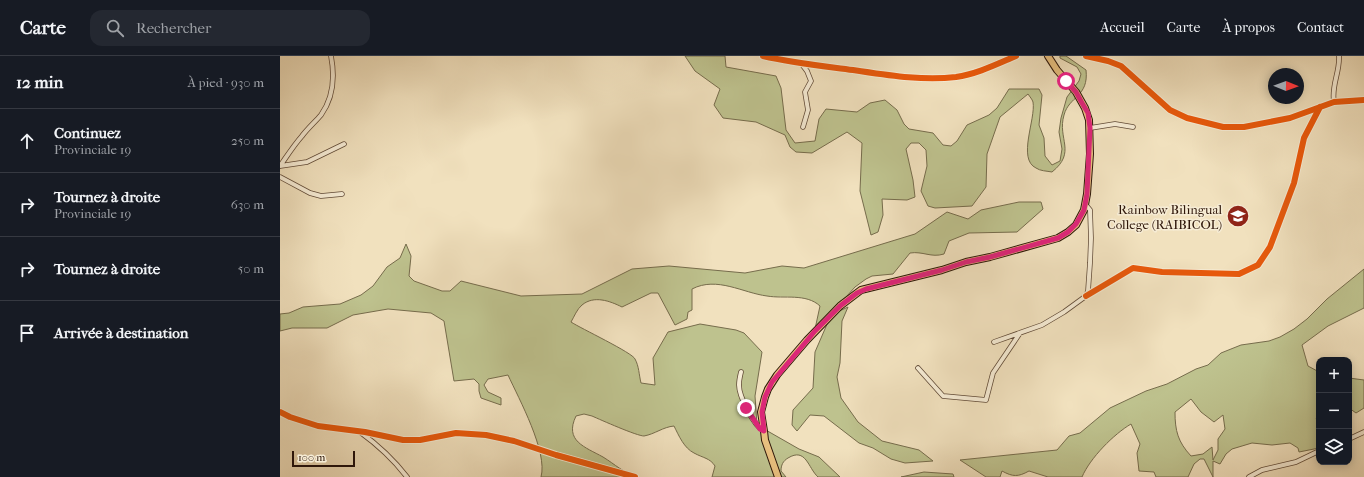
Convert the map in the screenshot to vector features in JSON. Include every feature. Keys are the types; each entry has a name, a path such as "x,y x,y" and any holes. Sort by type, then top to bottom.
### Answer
{"main road":[{"path":"778,477 765,440 762,408 765,397 772,382 815,331 840,306 857,293 866,289 1058,238 1068,232 1076,224 1082,214 1085,204 1088,181 1090,128 1088,113 1076,92 1056,70 1048,56"}],"street":[{"path":"280,166 302,136 328,105 334,83 331,56"},
{"path":"763,56 906,78 965,75 994,66 1016,56"},
{"path":"1086,56 1108,61 1121,66 1170,110 1187,118 1223,128 1244,127 1290,118 1334,102 1364,100"},
{"path":"1334,102 1334,85 1339,68 1339,56"},
{"path":"801,63 807,71 811,81 804,92 808,110 803,127"},
{"path":"994,342 1048,322 1086,296 1133,268 1162,272 1239,274 1258,264 1270,247 1294,183 1304,138 1320,107"},
{"path":"1090,128 1115,124 1133,127"},
{"path":"280,166 307,162 344,144"},
{"path":"280,177 310,193 321,196 342,194"},
{"path":"1085,204 1090,210 1090,263 1088,291 1086,296"},
{"path":"918,368 943,396 986,400 993,373 1020,333"},
{"path":"741,372 739,385 740,392 753,419 760,429 764,431"},
{"path":"280,412 318,426 412,441 448,433 486,434 635,477"},
{"path":"360,432 396,463 407,477"},
{"path":"1352,438 1364,432"},
{"path":"1249,477 1262,470 1296,462 1316,452"}],"green space":[{"path":"685,56 725,56 726,67 776,76 781,88 786,130 795,143 815,141 819,119 826,109 857,112 870,103 885,100 897,110 904,124 909,129 933,133 943,145 951,146 957,141 967,125 989,115 997,108 1009,89 1039,89 1042,95 1039,125 1044,138 1045,156 1052,165 1060,161 1062,149 1059,132 1061,118 1067,97 1079,81 1081,74 1077,67 1060,58 1060,56 1066,56 1086,70 1086,79 1085,86 1082,91 1070,104 1064,115 1062,124 1065,152 1059,165 1052,172 1036,168 1031,163 1028,156 1027,148 1033,102 1028,94 1000,117 987,154 986,187 972,206 935,208 928,206 921,191 927,166 926,150 919,143 911,143 906,149 915,197 907,200 882,199 883,215 878,232 871,235 860,191 862,143 847,132 812,153 796,152 790,147 785,135 756,122 723,118 714,105 720,89 695,71"},
{"path":"1019,202 1041,202 1043,209 1017,232 969,233 949,241 944,254 935,255 910,253 893,274 872,276 855,287 838,303 815,329 820,306 808,299 767,296 730,286 711,284 701,285 692,289 692,310 688,312 687,319 675,325 658,293 651,293 622,307 607,301 592,300 582,305 577,311 571,322 632,356 637,365 641,383 655,385 653,358 668,332 700,324 736,330 744,333 762,352 755,396 757,425 799,449 819,457 840,477 818,477 803,457 794,455 785,460 781,467 781,471 786,477 712,477 715,466 713,463 690,451 682,441 674,426 644,436 584,414 576,416 573,425 573,432 578,442 623,471 638,477 541,477 542,466 537,440 508,375 488,379 484,385 488,392 501,398 501,405 481,398 479,384 474,379 454,381 444,321 431,313 388,309 353,315 327,328 292,328 280,331 280,314 289,313 303,307 340,304 361,295 373,286 387,267 400,258 406,244 411,256 409,276 414,281 442,291 450,291 461,281 521,296 582,294 632,269 669,266 745,273 782,266 804,268 915,234 947,212 968,219 981,210"},
{"path":"1364,269 1364,308 1328,326 1302,345 1308,366 1316,370 1316,449 1299,452 1298,448 1290,443 1272,445 1252,443 1232,449 1226,454 1220,464 1213,461 1213,477 1204,459 1200,459 1194,464 1188,477 1156,477 1154,472 1139,471 1137,453 1140,444 1131,424 1124,428 1103,447 1091,462 1082,477 1048,477 1029,471 1016,476 1002,471 1000,477 986,477 960,460 1057,450 1069,436 1080,433 1110,408 1208,365 1221,353 1241,345 1269,341 1280,337 1307,319 1327,299","holes":["1191,399 1201,412 1214,422 1223,415 1225,429 1218,439 1218,450 1213,460 1212,447 1203,454 1191,456 1183,446 1178,436 1175,412"]},
{"path":"848,307 842,321 840,363 837,377 841,398 858,422 882,441 919,450 933,461 905,463 891,459 873,448 859,443 824,416 810,415 797,431 792,425 793,410 813,388 815,352 831,315"},
{"path":"1352,378 1364,380 1364,408 1356,413 1352,410"},
{"path":"924,472 953,474 954,477 901,477"}],"cycle path":[{"path":"763,56 879,74 930,78 956,77 972,74 1016,56"},
{"path":"1086,56 1108,61 1121,66 1170,110 1187,118 1223,127 1244,127 1290,118 1334,102 1364,100"},
{"path":"1086,296 1133,268 1162,272 1239,274 1258,265 1270,247 1294,183 1304,138 1320,107"},
{"path":"280,412 290,417 318,426 365,432 403,440 420,440 456,433 486,435 514,441 556,455 635,477"}],"place":[{"name":"Rainbow Bilingual College (RAIBICOL)","path":"1238,216"}],"route":[{"path":"746,408 760,429 764,431 762,412 765,397 772,382 815,331 840,306 861,290 942,270 966,262 990,257 1058,238 1072,229 1084,210 1087,194 1090,128 1088,113 1076,92 1066,81"}]}
